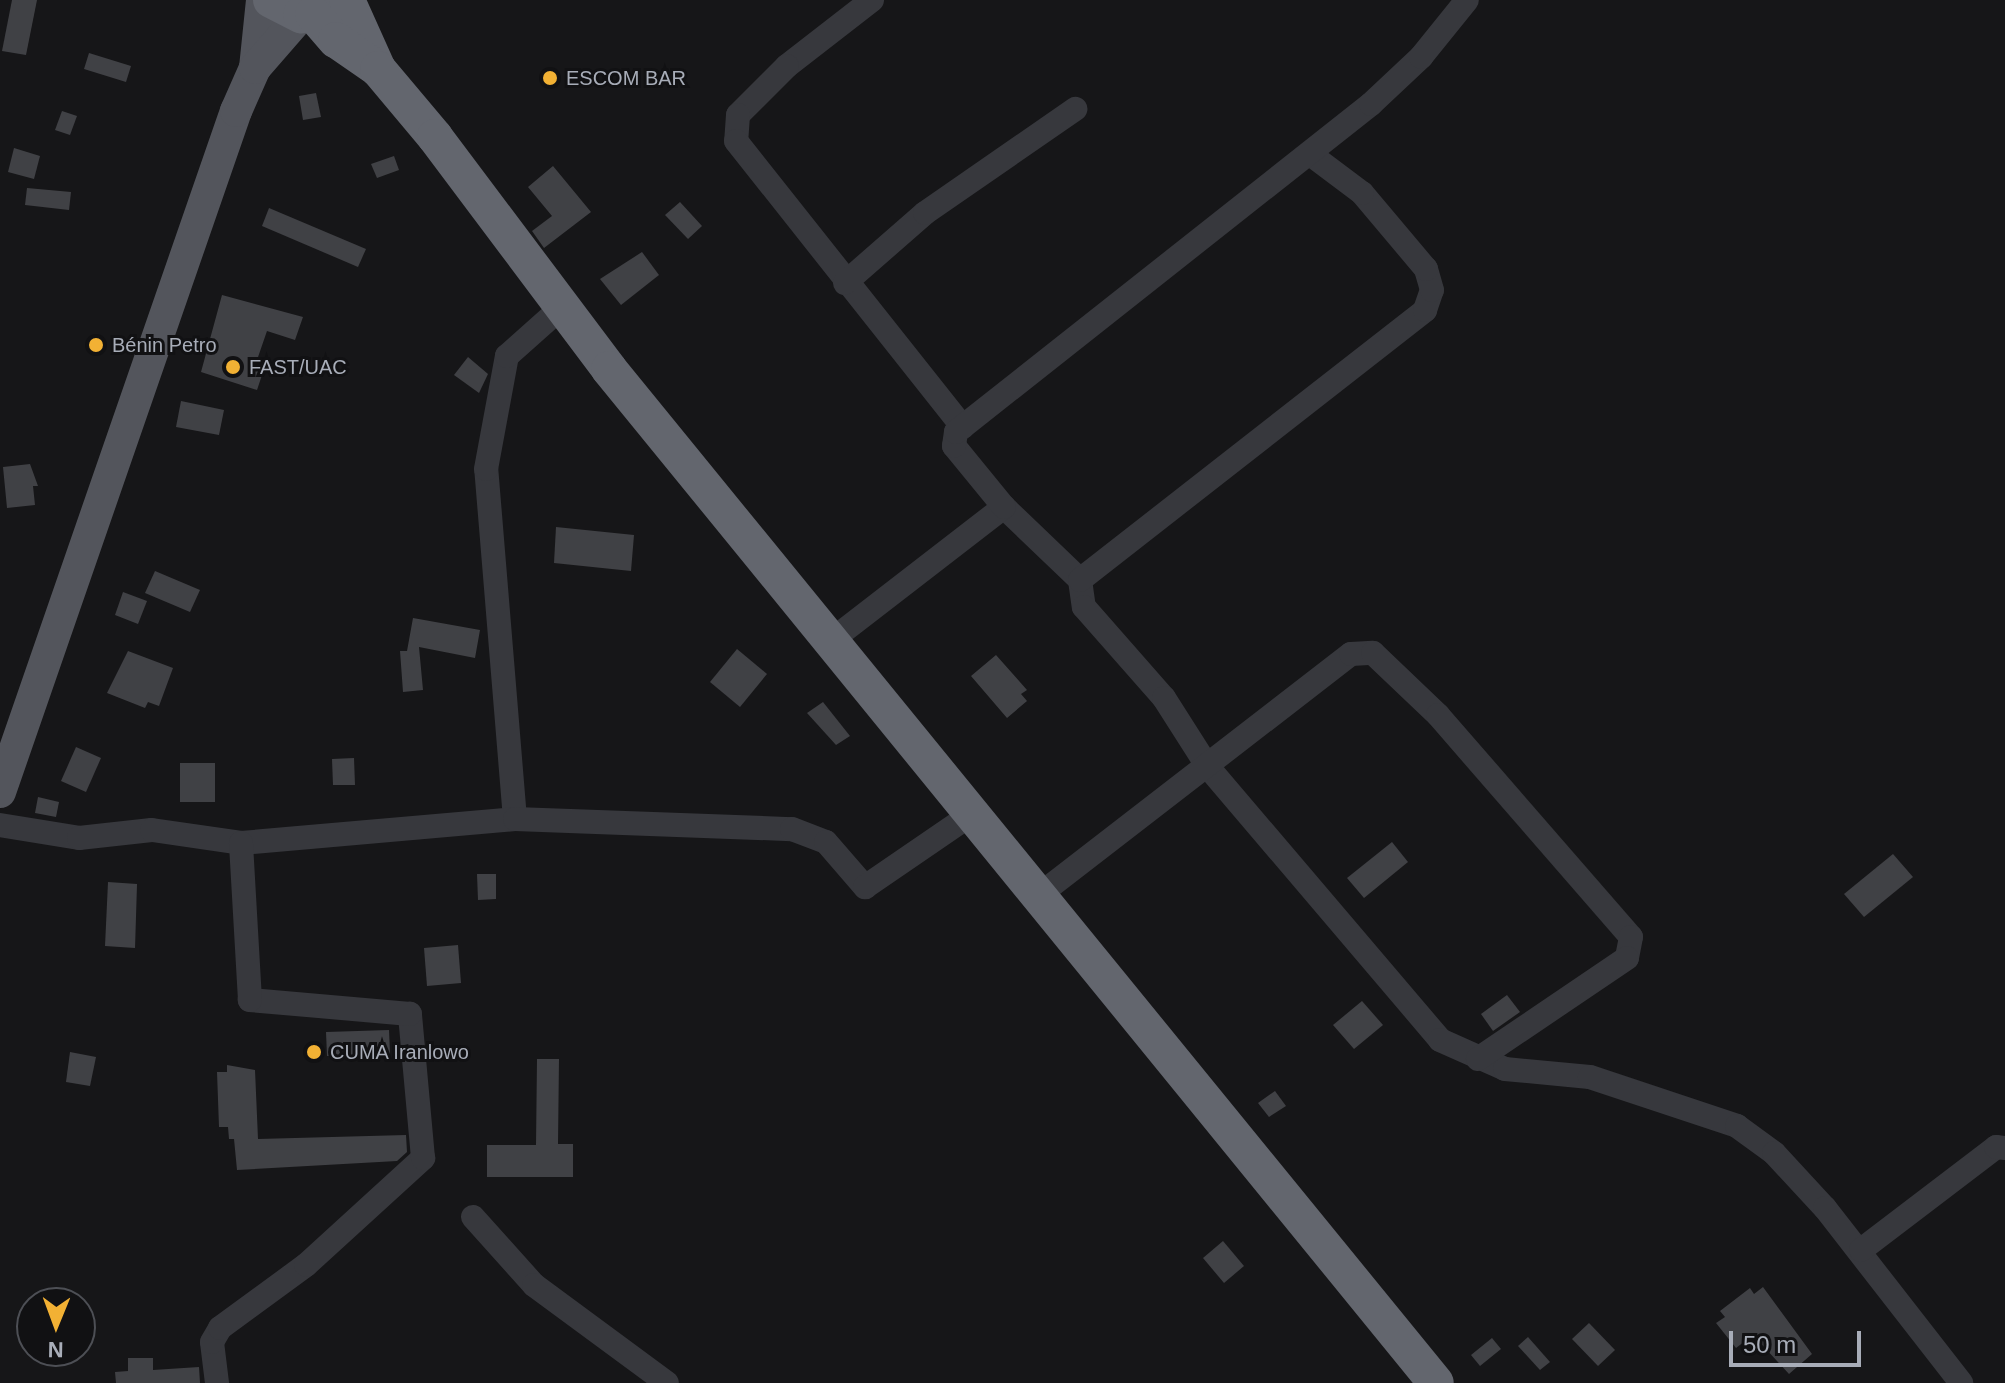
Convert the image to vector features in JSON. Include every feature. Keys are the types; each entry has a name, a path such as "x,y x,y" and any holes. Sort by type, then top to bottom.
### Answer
{"highway":[{"path":"347,0 378,69 562,307 833,639 970,815 1039,895 1436,1383"},
{"path":"305,7 336,40 378,69"}],"main road":[{"path":"0,792 218,157 255,68 262,0"},
{"path":"255,68 305,7"}],"street":[{"path":"872,0 787,66 738,115 734,128 736,141 845,283 963,427"},
{"path":"1467,0 1421,57 1310,154 963,427 954,446 1004,507 1080,580 1084,607 1164,698 1208,767 1407,1005 1440,1040 1478,1059 1526,1075 1590,1077 1642,1099 1722,1115 1774,1153 1861,1250 1961,1383"},
{"path":"845,283 925,213 1075,109"},
{"path":"1080,580 1425,310 1432,290 1426,269 1362,193 1310,154"},
{"path":"515,819 486,469 507,356 562,307"},
{"path":"833,639 1004,507"},
{"path":"1039,895 1363,651 1373,653 1438,715 1631,937 1633,950 1478,1059"},
{"path":"0,825 79,838 152,830 241,843 515,819 792,829 826,842 865,887 970,815"},
{"path":"217,1383 212,1342 220,1328 306,1265 423,1158 410,1014 250,1000 241,843"},
{"path":"1861,1250 1996,1147 2005,1148"},
{"path":"473,1217 534,1285 667,1383"}],"building":[{"path":"12,0 37,0 26,55 2,51"},
{"path":"89,53 131,66 126,82 84,69"},
{"path":"316,93 321,117 303,120 299,96"},
{"path":"62,111 77,116 70,135 55,130"},
{"path":"14,148 40,156 34,179 8,172"},
{"path":"394,156 399,170 377,178 371,164"},
{"path":"553,166 591,212 544,248 532,231 552,216 528,187"},
{"path":"27,188 71,192 69,210 25,205"},
{"path":"680,202 702,226 688,239 665,215"},
{"path":"269,208 366,249 358,267 262,226"},
{"path":"642,252 659,275 621,305 600,279"},
{"path":"222,295 303,317 295,340 267,331 257,360 266,363 257,390 201,372"},
{"path":"468,357 488,374 479,393 454,375"},
{"path":"181,401 224,410 219,435 176,427"},
{"path":"30,464 38,486 33,486 35,505 7,508 3,467"},
{"path":"556,527 634,535 631,571 554,563"},
{"path":"155,571 200,590 190,612 145,593"},
{"path":"123,592 147,601 138,624 115,615"},
{"path":"413,618 480,630 475,658 419,647 423,690 403,692 400,651 407,651"},
{"path":"737,649 767,674 740,707 710,682"},
{"path":"128,651 173,668 159,706 148,702 145,708 107,693"},
{"path":"996,655 1027,690 1021,694 1027,701 1007,718 971,676"},
{"path":"823,702 850,736 836,745 807,713"},
{"path":"76,747 101,758 86,792 61,781"},
{"path":"354,758 355,785 333,785 332,759"},
{"path":"180,763 215,763 215,802 180,802"},
{"path":"38,797 59,802 56,817 35,813"},
{"path":"1392,842 1408,862 1364,898 1347,878"},
{"path":"1893,854 1913,877 1864,917 1844,894"},
{"path":"477,874 496,874 496,899 478,900"},
{"path":"108,882 137,884 135,948 105,946"},
{"path":"458,945 461,983 427,986 424,948"},
{"path":"1507,995 1520,1012 1493,1031 1481,1014"},
{"path":"1362,1001 1383,1025 1354,1049 1333,1025"},
{"path":"389,1030 390,1054 327,1056 326,1032"},
{"path":"70,1052 96,1057 90,1086 66,1082"},
{"path":"537,1059 559,1059 558,1144 573,1144 573,1177 487,1177 487,1145 536,1145"},
{"path":"227,1065 255,1070 258,1139 406,1135 407,1152 397,1161 237,1170 234,1139 229,1139 228,1127 219,1127 217,1072 227,1072"},
{"path":"1275,1091 1286,1106 1269,1117 1258,1103"},
{"path":"1223,1241 1244,1266 1224,1283 1203,1258"},
{"path":"1763,1287 1812,1354 1789,1374 1753,1335 1736,1348 1716,1323 1725,1317 1720,1311 1750,1288 1754,1294"},
{"path":"1589,1323 1615,1350 1598,1366 1572,1339"},
{"path":"1528,1337 1550,1362 1540,1370 1518,1346"},
{"path":"1492,1338 1501,1349 1480,1366 1471,1355"},
{"path":"128,1358 153,1358 153,1370 199,1367 200,1383 116,1383 115,1372 128,1371"}],"place":[{"name":"ESCOM BAR","path":"550,78"},
{"name":"Bénin Petro","path":"96,345"},
{"name":"FAST/UAC","path":"233,367"},
{"name":"CUMA Iranlowo","path":"314,1052"}]}
